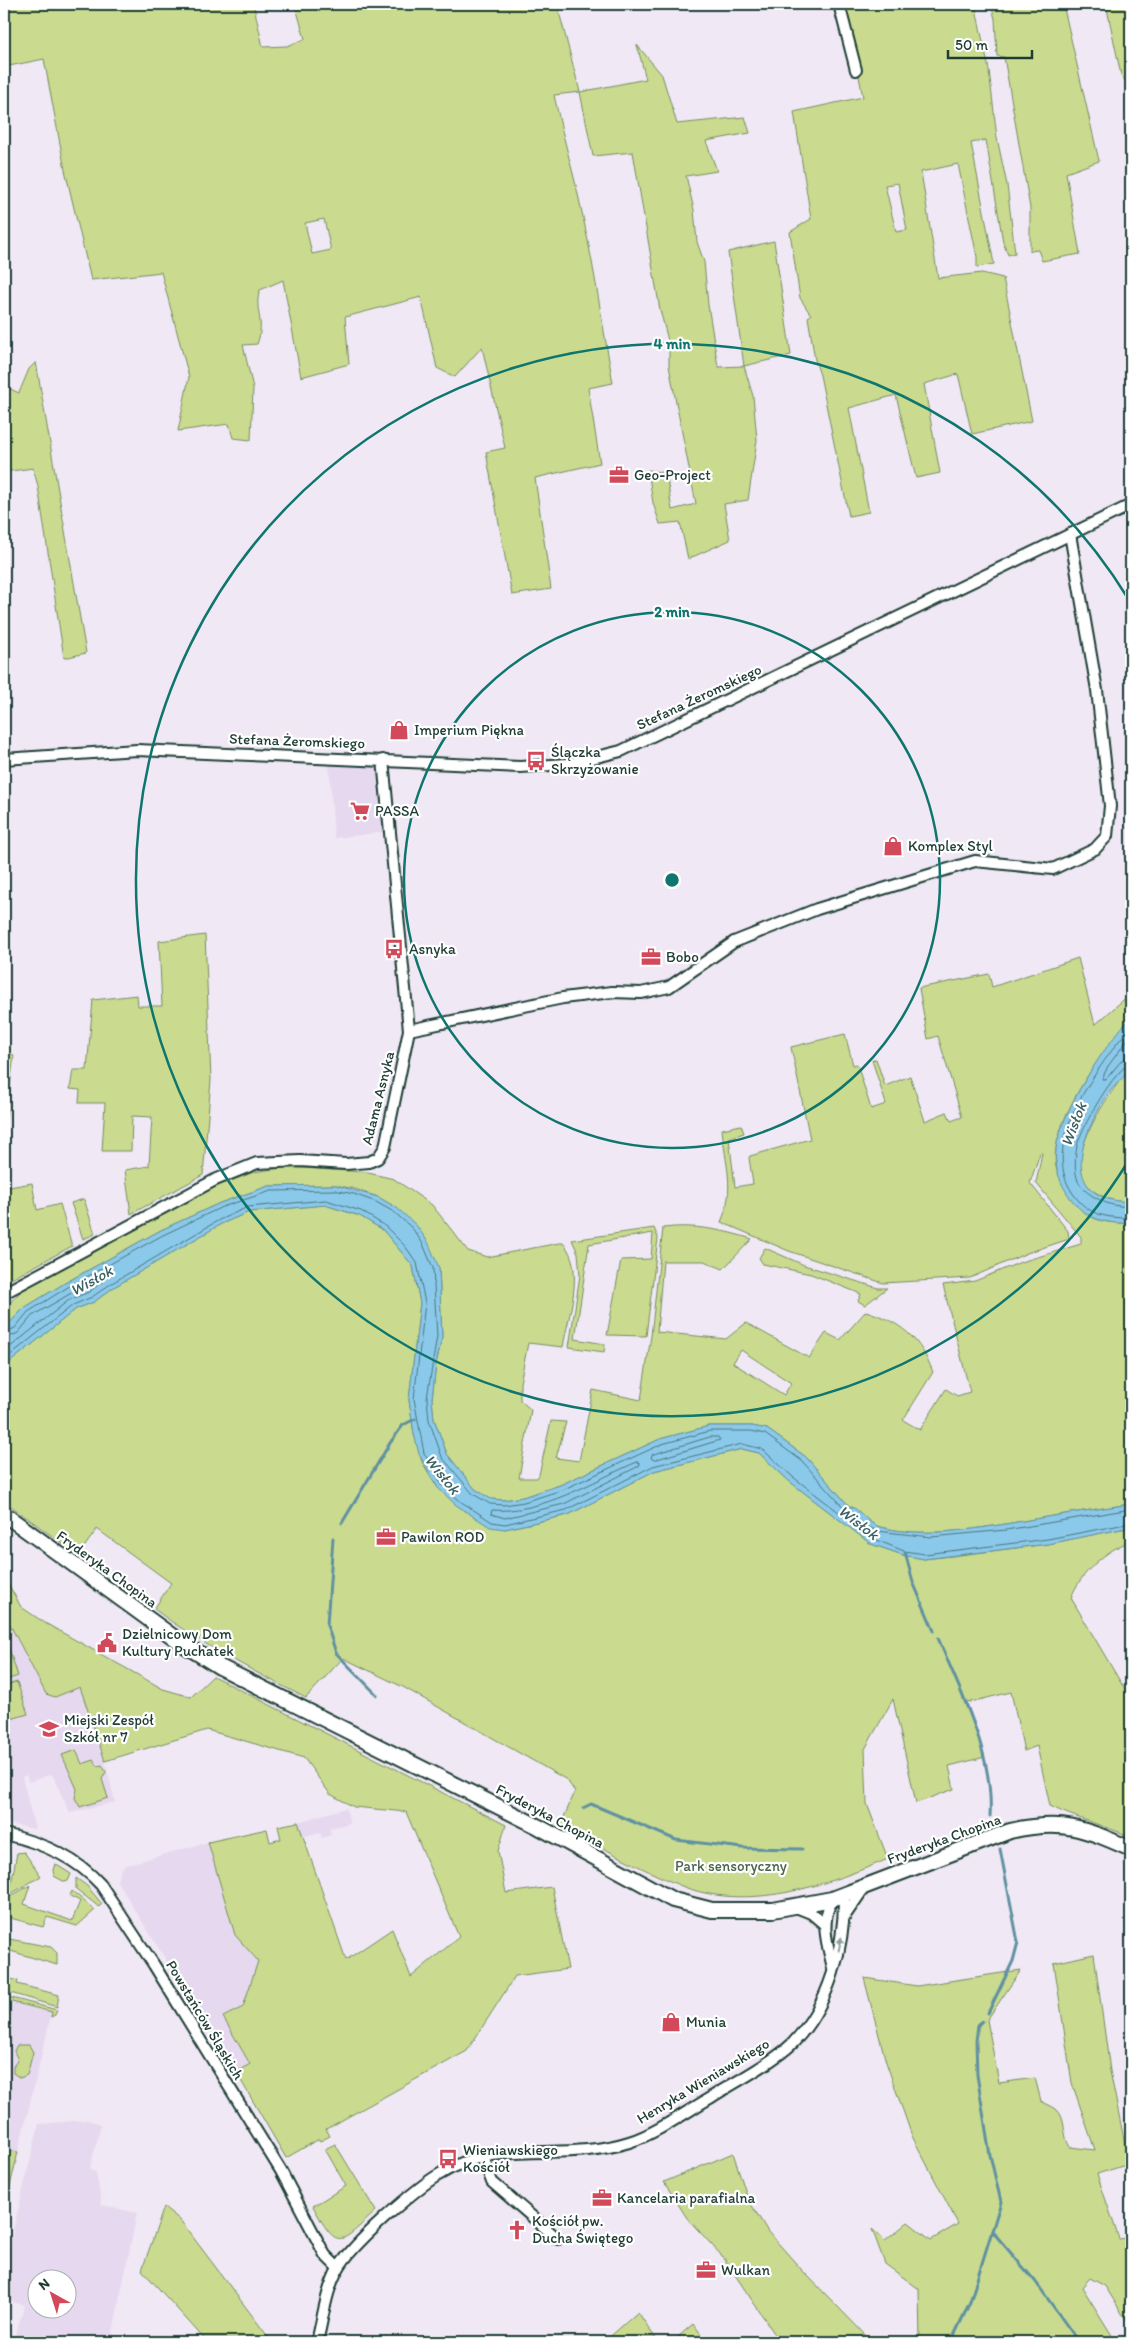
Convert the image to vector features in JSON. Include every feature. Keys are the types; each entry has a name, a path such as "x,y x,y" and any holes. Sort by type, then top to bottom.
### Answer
{"street":[{"path":"840,4 856,70"},
{"name":"Stefana Żeromskiego","path":"4,759 136,750 529,767 568,764 621,751 1131,505"},
{"path":"409,1030 563,998 612,992 641,993 669,987 734,942 817,909 975,862 1053,869 1094,850 1107,836 1110,806 1097,690 1070,534"},
{"name":"Adama Asnyka","path":"4,1293 215,1180 257,1163 300,1161 346,1164 369,1162 378,1158 385,1147 409,1030 383,760"},
{"name":"Fryderyka Chopina","path":"4,1514 183,1644 220,1667 539,1827 673,1900 712,1910 773,1910 796,1907 838,1896 1010,1831 1039,1824 1072,1826 1131,1849"},
{"name":"Powstańców Śląskich","path":"4,1834 31,1840 58,1852 90,1874 101,1886 159,1972 281,2171 325,2255 338,2268"},
{"path":"844,1917 867,1884"},
{"path":"834,1969 824,1924 826,1912 838,1896"},
{"name":"Henryka Wieniawskiego","path":"317,2342 329,2291 338,2268 379,2224 435,2177 458,2164 483,2157 513,2153 599,2149 631,2142 752,2072 792,2043 814,2016 834,1969 841,1943 844,1917 838,1896"},
{"path":"796,1907 811,1913 824,1924"},
{"path":"483,2157 492,2182 558,2239"}],"shaded area":[{"path":"329,762 377,763 384,832 334,838"},
{"name":"Miejski Zespół Szkół nr 7","path":"4,1613 46,1694 55,1697 80,1687 105,1761 115,1802 70,1813 52,1774 29,1782 26,1775 22,1777 35,1829 4,1823"},
{"path":"346,1808 350,1823 330,1828 331,1835 322,1838 320,1832 302,1837 298,1822"},
{"path":"208,1842 235,1935 258,1961 243,2007 223,2017 250,2064 236,2072 117,1881 121,1869 126,1865"},
{"path":"4,2000 52,2012 18,2152 4,2149"},
{"path":"87,2120 101,2124 90,2168 96,2173 102,2205 137,2213 111,2342 13,2342 25,2305 4,2300 4,2268 39,2124"}],"green space":[{"path":"4,4 261,4 254,7 263,47 287,46 305,39 295,4 557,4 580,92 554,95 580,202 613,383 588,388 600,463 535,478 551,589 512,595 486,452 505,448 482,347 455,377 437,368 421,297 345,317 349,364 301,377 283,280 260,290 258,303 260,329 257,344 243,345 253,388 251,440 233,438 229,424 178,431 189,377 161,272 91,280 65,170 44,59 4,67","holes":["324,219 331,250 312,254 305,223"]},
{"path":"845,4 975,4 989,70 997,138 1007,185 1015,253 1008,255 1003,242 986,140 971,143 994,264 977,267 977,257 958,164 921,172 938,278 982,273 1003,278 1032,421 972,434 958,374 924,384 940,473 916,478 896,395 849,408 869,512 849,516 820,375 815,360 808,317 811,315 800,298 790,232 811,219 794,112 863,97","holes":["898,183 907,230 896,232 885,185"]},
{"path":"991,4 1063,4 1099,161 1066,173 1080,254 1042,261 1038,250 1030,251 1030,208 1004,57 997,56 995,19"},
{"path":"1106,4 1131,4 1131,89 1121,75"},
{"path":"637,45 662,75 677,124 745,117 750,133 706,141 717,171 686,176 694,210 697,242 704,262 708,305 718,367 744,366 753,396 757,440 748,500 724,504 730,540 688,559 680,522 660,524 653,503 648,470 666,473 672,510 696,504 669,366 669,344 660,310 633,152 593,156 580,92 646,79"},
{"path":"774,241 791,355 744,366 728,252"},
{"path":"36,362 86,653 64,658 38,486 33,468 4,472 4,386 19,393 29,369"},
{"path":"205,935 211,1080 203,1175 131,1214 125,1170 149,1166 152,1117 132,1116 131,1151 102,1151 105,1103 79,1103 80,1090 70,1089 73,1070 87,1070 93,1000 137,995 138,1006 162,1006 159,941"},
{"path":"1078,958 1095,1025 1131,993 1132,1010 1130,1019 1106,1049 1071,1105 1063,1122 1055,1153 1058,1174 1081,1210 1095,1219 1112,1223 1131,1223 1131,1504 954,1531 917,1532 880,1527 849,1506 806,1457 767,1429 752,1426 709,1426 660,1439 560,1485 523,1497 504,1500 490,1499 475,1489 447,1454 434,1419 432,1399 436,1364 442,1337 439,1268 397,1208 378,1197 355,1189 335,1185 269,1186 220,1203 161,1230 65,1283 24,1308 4,1329 5,1315 9,1305 27,1287 213,1188 254,1172 286,1167 364,1172 394,1179 432,1205 468,1251 487,1257 563,1243 570,1254 573,1266 574,1293 563,1347 528,1343 520,1383 520,1400 531,1410 519,1478 537,1478 539,1475 551,1421 566,1422 556,1458 579,1461 593,1390 641,1400 651,1336 663,1228 686,1227 708,1229 752,1239 723,1269 704,1261 663,1261 657,1332 726,1339 746,1323 809,1358 826,1333 840,1340 866,1311 890,1321 908,1333 922,1349 928,1360 933,1372 903,1420 920,1430 946,1389 957,1396 970,1392 943,1285 975,1281 1021,1262 1081,1244 1081,1237 1036,1183 1042,1153 1040,1153 1030,1183 1068,1231 1069,1239 1027,1253 970,1278 883,1283 789,1251 721,1222 729,1187 722,1129 741,1125 744,1133 729,1138 735,1187 753,1184 750,1156 810,1139 791,1047 845,1034 853,1065 857,1064 871,1109 886,1104 872,1060 876,1059 885,1086 910,1076 925,1121 947,1112 951,1121 962,1117 938,1036 928,1039 919,988 989,974 992,987","holes":["741,1350 791,1383 784,1395 733,1363"]},
{"path":"4,1053 14,1055 4,1132"},
{"path":"1131,1066 1131,1201 1117,1201 1095,1192 1084,1180 1080,1165 1083,1147 1090,1129 1111,1092"},
{"path":"32,1183 37,1210 60,1204 72,1246 4,1283 4,1188"},
{"path":"84,1199 95,1234 83,1239 71,1203"},
{"name":"Park sensoryczny","path":"325,1205 360,1216 383,1230 413,1266 420,1303 409,1400 414,1434 422,1462 438,1488 476,1518 505,1529 568,1515 654,1471 742,1449 759,1453 789,1481 871,1544 903,1555 924,1559 952,1556 1048,1544 1131,1527 1131,1541 1103,1556 1087,1571 1071,1598 1131,1700 1131,1837 1050,1806 1037,1746 1024,1751 1011,1692 967,1703 985,1757 949,1766 954,1789 916,1803 893,1699 865,1749 867,1804 888,1859 838,1878 785,1893 731,1897 705,1893 679,1885 560,1826 575,1792 567,1780 403,1687 343,1658 306,1698 209,1646 154,1609 171,1583 97,1529 80,1553 74,1552 4,1501 4,1367 76,1309 94,1302 114,1287 221,1224 249,1212"},
{"path":"654,1228 658,1238 646,1336 607,1335 621,1260 651,1259 653,1233 589,1244 575,1339 605,1344 604,1352 569,1347 580,1275 578,1253 572,1240"},
{"path":"765,1248 804,1265 878,1288 887,1288 865,1305 858,1301 861,1294 811,1274 763,1264 759,1258"},
{"path":"4,1576 21,1607 45,1623 163,1689 191,1697 213,1676 506,1825 498,1851 506,1893 552,1887 568,1969 515,1976 467,2051 326,2129 330,2136 320,2141 319,2139 286,2158 236,2072 250,2064 223,2017 243,2007 258,1961 235,1935 208,1842 267,1829 270,1842 281,1839 278,1826 298,1822 346,1960 392,1929 411,1977 459,1937 406,1812 354,1807 330,1794 304,1758 207,1730 105,1761 80,1687 55,1697 46,1694 4,1613"},
{"path":"4,1634 18,1676 4,1681"},
{"path":"17,1682 28,1714 4,1721 4,1686"},
{"path":"76,1750 82,1764 94,1760 97,1766 102,1765 106,1772 102,1779 108,1798 80,1807 75,1798 77,1789 62,1755"},
{"path":"24,1852 41,1876 9,1895 17,1853"},
{"path":"55,1864 71,1874 68,1881 65,1882 54,1876"},
{"path":"76,1878 87,1886 102,1904 99,1907 76,1889"},
{"path":"30,1885 24,1904 72,1921 80,1901 70,1896 72,1891 95,1910 77,1926 47,1917 43,1927 7,1917 4,1912 6,1899"},
{"path":"4,1938 51,1947 57,1953 57,1965 4,1949"},
{"path":"1094,1954 1110,2071 1129,2164 1097,2174 1119,2239 1131,2237 1131,2328 1105,2286 1090,2278 1082,2287 1116,2342 920,2342 919,2289 885,2264 872,2229 885,2241 908,2222 931,2240 958,2224 912,2136 886,2062 864,1978 917,1986 1021,1970 987,2020 999,2083 1035,2078 1041,2101 1056,2109 1062,2117 1066,2138 1070,2147 1095,2150 1072,2083 1054,1963"},
{"path":"4,1977 18,1981 17,1984 59,1995 57,2007 4,1991"},
{"path":"4,1996 57,2010 55,2015 51,2017 52,2012 4,2000"},
{"path":"17,2045 29,2045 33,2052 27,2075 20,2078 13,2073 13,2066 18,2060 14,2051"},
{"path":"335,2144 376,2211 354,2231 340,2238 334,2237 328,2231 313,2206 346,2186 325,2149"},
{"path":"4,2149 18,2152 4,2212"},
{"path":"733,2153 748,2199 768,2232 872,2342 780,2342 723,2257 687,2218 664,2182"},
{"path":"164,2207 180,2220 272,2342 207,2342 142,2270"},
{"path":"638,2312 658,2342 604,2342"},
{"path":"693,2324 708,2342 672,2342"}],"water":[{"name":"Wisłok","path":"1131,1017 1133,1050 1131,1067 1111,1090 1097,1112 1082,1152 1081,1165 1083,1177 1093,1191 1108,1199 1131,1201 1131,1223 1113,1223 1090,1216 1071,1199 1059,1176 1056,1163 1056,1149 1066,1116 1075,1098 1097,1061"},
{"name":"Wisłok","path":"335,1185 378,1197 397,1208 416,1225 428,1242 439,1268 442,1337 436,1364 432,1399 434,1419 447,1454 475,1489 491,1499 504,1500 523,1497 560,1485 660,1439 709,1426 752,1426 767,1429 806,1457 849,1506 880,1527 917,1532 954,1531 1131,1504 1131,1527 1048,1544 924,1559 903,1555 871,1544 789,1481 759,1453 742,1449 654,1471 568,1515 505,1529 490,1527 456,1505 438,1488 419,1454 409,1400 420,1303 413,1266 383,1230 360,1216 325,1205 249,1212 221,1224 114,1287 94,1302 76,1309 4,1367 4,1329 24,1308 161,1230 220,1203 269,1186"}],"waterway":[{"path":"342,1523 390,1443 403,1425 415,1419"},
{"path":"333,1538 327,1625 336,1653 377,1695"},
{"path":"905,1552 913,1582 934,1631"},
{"path":"938,1638 966,1703 981,1747 987,1770 990,1816"},
{"path":"583,1808 591,1804 676,1840 743,1848 802,1849"},
{"path":"988,2013 1013,1961 1018,1942 1000,1849"},
{"path":"951,2342 970,2302 1001,2202 990,2155 977,2075 976,2041 978,2025 982,2021"},
{"path":"992,2231 1035,2281 1077,2342"}],"place":[{"name":"Geo-Project","path":"619,475"},
{"name":"Imperium Piękna","path":"399,730"},
{"name":"Ślączka Skrzyżowanie","path":"536,761"},
{"name":"PASSA","path":"360,811"},
{"name":"Komplex Styl","path":"893,846"},
{"name":"Asnyka","path":"394,949"},
{"name":"Bobo","path":"651,957"},
{"name":"Pawilon ROD","path":"386,1537"},
{"name":"Dzielnicowy Dom Kultury Puchatek","path":"107,1643"},
{"name":"Miejski Zespół Szkół nr 7","path":"49,1729"},
{"name":"Munia","path":"671,2022"},
{"name":"Wieniawskiego Kościół","path":"448,2159"},
{"name":"Kancelaria parafialna","path":"602,2198"},
{"name":"Kościół pw. Ducha Świętego","path":"517,2230"},
{"name":"Wulkan","path":"706,2270"}]}
